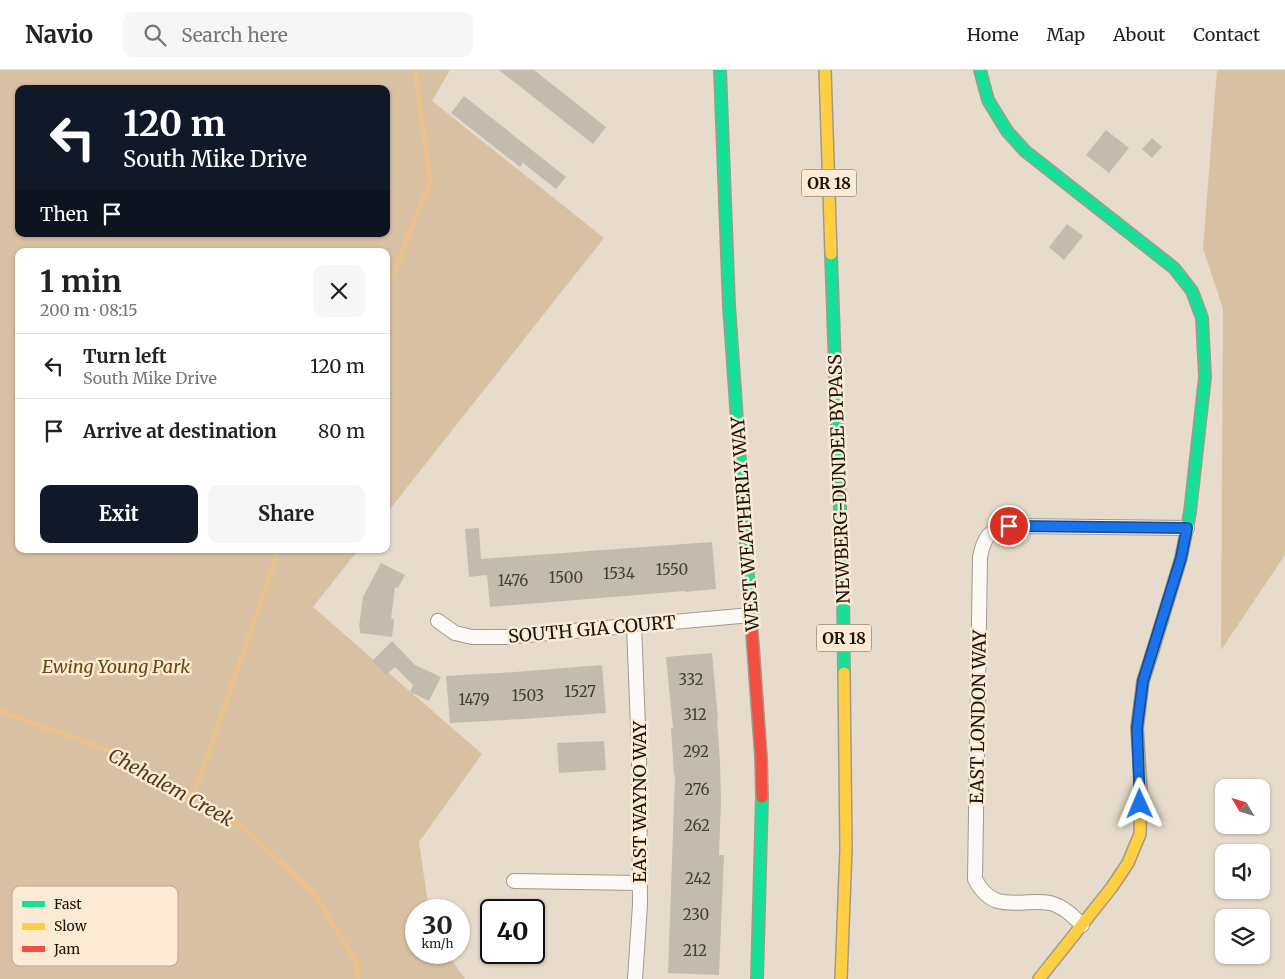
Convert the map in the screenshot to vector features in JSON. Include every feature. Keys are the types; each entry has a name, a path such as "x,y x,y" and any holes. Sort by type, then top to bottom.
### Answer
{"main road":[{"name":"WEST WEATHERLY WAY","path":"720,70 729,306 762,788 757,979"},
{"name":"NEWBERG-DUNDEE BYPASS","path":"825,70 843,601 846,849 841,979"},
{"path":"980,70 988,100 1007,130 1025,151 1174,268 1192,290 1202,318 1205,377 1190,512 1181,558 1143,681 1137,728 1140,834 1128,862 1112,887 1039,979"}],"street":[{"name":"EAST LONDON WAY","path":"1082,925 1059,906 1050,903 1002,902 987,896 975,879 980,557 982,546 987,537 997,529 1009,526 1187,528"},
{"name":"SOUTH GIA COURT","path":"438,621 455,633 472,638 505,637 751,615"},
{"name":"EAST WAYNO WAY","path":"634,626 639,752 640,905 635,979"},
{"path":"514,881 639,883"}],"green space":[{"name":"Ewing Young Park","path":"0,70 450,70 432,101 604,238 390,509 390,248 15,248 15,553 356,553 313,607 482,754 419,842 427,899 405,899 405,964 455,964 465,979 0,979"},
{"path":"1217,70 1285,70 1285,555 1221,650 1223,309 1203,248"}],"building":[{"path":"499,70 534,70 606,127 593,144"},
{"path":"464,96 566,177 556,189 523,163 520,167 451,113"},
{"path":"1106,130 1129,148 1109,173 1086,155"},
{"path":"1152,138 1162,147 1152,158 1142,149"},
{"path":"1067,224 1083,236 1064,260 1049,247"},
{"path":"479,528 481,559 712,542 716,589 490,607 487,575 469,577 465,529"},
{"path":"381,563 405,575 398,588 395,587 391,619 394,619 392,637 360,633 359,627 363,597"},
{"path":"392,641 415,665 441,677 429,701 410,692 413,685 395,667 386,675 372,661"},
{"path":"712,653 720,761 719,855 724,855 719,975 668,973 675,775 671,728 673,728 666,657"},
{"path":"602,665 606,713 450,723 446,676"},
{"path":"604,741 606,770 559,773 557,743"}],"waterway":[{"path":"390,283 430,181 415,70"},
{"path":"194,795 278,553"},
{"name":"Chehalem Creek","path":"0,711 107,750 194,795 240,825 314,893 356,962 358,979"}],"traffic: fast":[{"path":"720,70 729,306 751,619"},
{"path":"980,70 988,100 1007,131 1025,151 1174,268 1192,291 1202,318 1205,377 1190,512 1181,558 1153,650"},
{"path":"831,254 843,591 844,673"},
{"path":"757,979 762,797"}],"traffic: slow":[{"path":"825,70 831,254"},
{"path":"1039,979 1112,887 1128,863 1140,834 1141,790 1137,728 1143,681 1153,650"},
{"path":"841,979 846,849 844,673"}],"traffic: jam":[{"path":"751,619 762,797"}],"route":[{"path":"1009,526 1187,528 1181,558 1143,681 1137,728 1140,804"}]}
